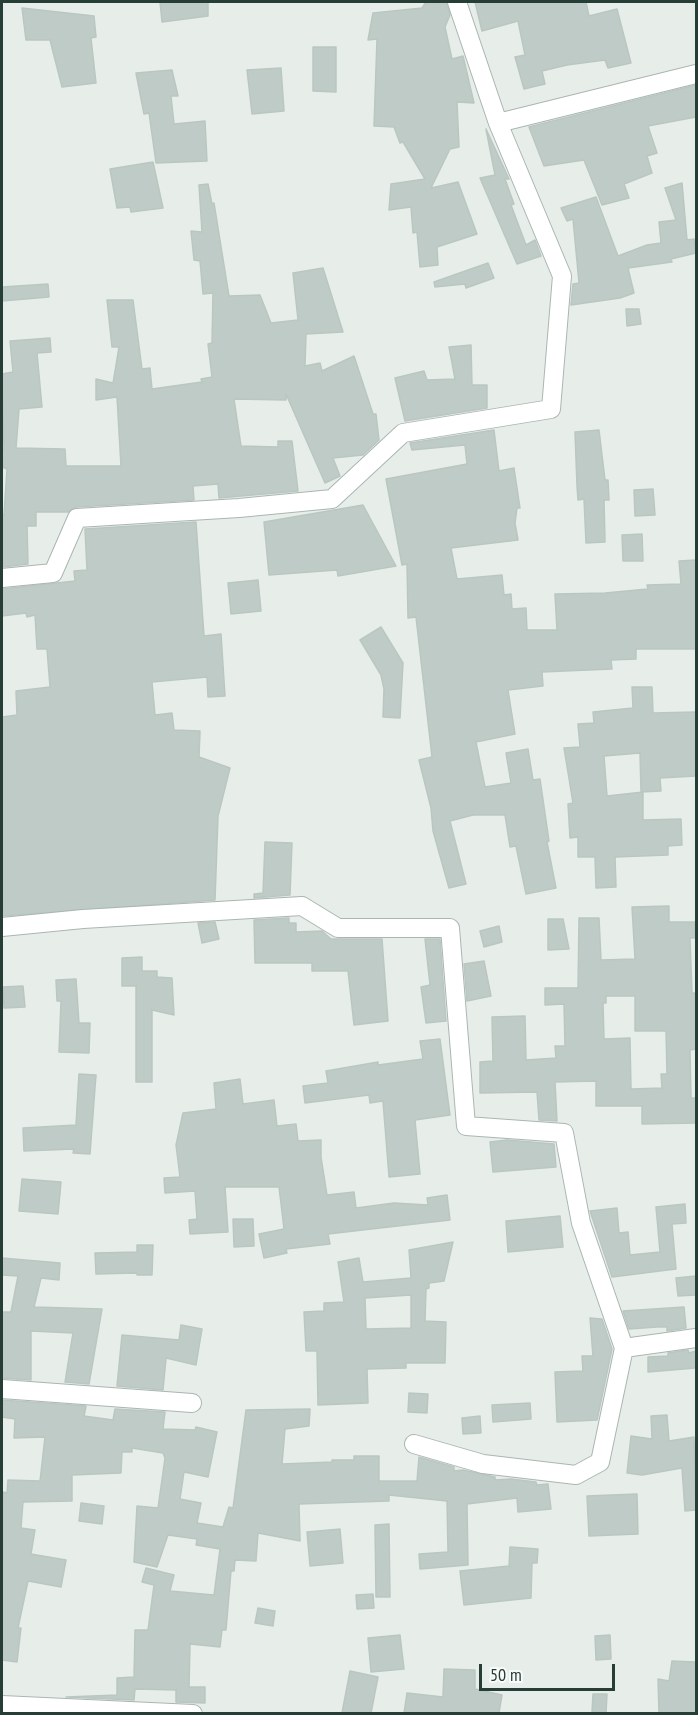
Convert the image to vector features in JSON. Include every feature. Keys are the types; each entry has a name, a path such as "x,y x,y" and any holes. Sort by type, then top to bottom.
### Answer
{"street":[{"path":"2,578 52,573 77,518 239,508 332,499 403,433 551,409 562,276 498,123 457,2"},
{"path":"498,123 696,74"},
{"path":"2,927 83,919 302,906 339,928 450,928 466,1126 564,1133 581,1223 624,1348 600,1462 576,1475 483,1464 414,1444"},
{"path":"624,1348 696,1338"},
{"path":"2,1389 192,1403"},
{"path":"2,1706 194,1713"}],"building":[{"path":"160,2 208,2 208,16 162,22"},
{"path":"426,2 446,2 450,15 445,27 452,59 463,56 474,103 457,102 459,147 450,149 431,188 458,182 477,234 437,247 438,265 420,267 417,232 413,233 411,207 389,210 391,184 425,179 403,142 400,143 394,127 374,126 377,39 368,40 373,13 422,8"},
{"path":"475,2 586,2 589,16 617,9 631,63 608,68 605,60 542,71 545,84 524,89 515,57 525,55 518,21 482,31"},
{"path":"22,8 94,16 96,37 91,38 96,83 62,87 50,40 26,40"},
{"path":"313,47 336,47 336,92 313,91"},
{"path":"281,68 284,111 252,114 247,70"},
{"path":"172,70 178,96 171,96 174,124 205,121 207,161 156,163 149,113 144,114 136,73"},
{"path":"696,85 696,117 648,126 657,153 647,156 652,173 624,184 629,198 602,205 584,160 544,166 529,127"},
{"path":"486,129 509,179 505,179 514,204 511,205 526,245 535,240 541,256 517,264 480,178 495,175"},
{"path":"153,162 163,208 131,212 130,207 117,208 110,169"},
{"path":"682,183 687,240 694,239 696,253 671,259 672,262 628,268 634,293 620,298 571,305 573,284 579,283 573,219 567,221 561,208 596,197 618,256 647,245 661,243 659,222 676,220 665,188"},
{"path":"208,184 212,204 214,203 229,296 260,295 271,323 298,320 293,273 323,268 343,332 306,334 305,366 320,363 322,371 354,356 373,414 376,414 379,440 363,455 333,458 340,476 325,483 286,394 286,400 234,399 241,446 278,447 278,441 292,441 298,491 219,498 218,484 193,486 194,500 76,507 68,512 36,512 36,526 27,526 28,564 2,567 2,515 4,515 7,469 2,467 2,450 4,450 2,374 13,372 10,341 50,338 51,352 37,353 42,407 19,409 16,448 65,449 66,466 121,466 117,397 96,400 96,379 113,383 119,347 112,347 107,300 133,300 142,369 150,368 152,389 202,382 201,379 212,377 208,344 212,343 213,293 203,294 200,261 194,260 191,231 202,232 199,185"},
{"path":"488,263 494,278 466,288 465,284 435,287 434,282"},
{"path":"48,284 49,297 2,301 2,287"},
{"path":"626,309 639,309 641,324 627,326"},
{"path":"471,345 472,385 487,385 487,408 405,421 395,378 424,371 427,380 455,379 449,347"},
{"path":"494,430 499,471 514,468 520,508 517,508 515,523 518,540 451,548 457,579 502,575 504,595 511,594 512,609 526,608 527,630 557,630 555,594 605,593 648,589 647,585 681,584 679,561 696,560 696,649 636,649 636,659 611,660 612,669 542,672 543,686 508,690 515,734 476,742 485,787 511,783 506,753 528,749 533,780 540,779 549,841 547,842 556,888 526,894 516,846 510,847 505,815 473,815 450,821 466,884 449,888 433,831 431,808 419,760 432,757 416,617 408,618 407,564 402,565 386,479 467,464 465,445 412,450 410,443"},
{"path":"599,430 605,480 608,480 609,500 604,500 605,542 586,543 584,499 578,500 575,432"},
{"path":"653,489 655,515 635,516 634,490"},
{"path":"363,505 396,566 338,576 337,570 269,575 264,522"},
{"path":"196,522 204,636 221,634 225,696 208,697 207,677 152,682 155,715 172,713 174,730 200,731 199,757 230,768 218,816 215,900 2,916 2,717 17,715 16,691 50,687 47,649 37,649 35,615 27,617 26,613 2,616 2,589 75,581 74,571 87,570 85,529"},
{"path":"642,534 643,561 623,561 622,535"},
{"path":"258,580 261,611 231,614 228,583"},
{"path":"381,627 403,663 400,718 383,717 384,689 381,675 360,640"},
{"path":"632,687 652,687 653,713 696,712 696,776 660,778 661,791 641,792 640,753 604,756 607,796 643,792 643,820 681,819 682,845 668,846 668,855 615,857 616,887 596,888 595,857 578,857 578,837 570,838 568,804 573,803 564,748 580,747 578,724 594,723 593,712 633,708"},
{"path":"265,842 292,843 290,895 254,898 254,894 263,893"},
{"path":"669,906 669,922 695,922 695,938 690,938 692,993 696,993 696,1049 690,1050 691,1098 696,1098 696,1123 642,1124 642,1106 596,1106 596,1081 555,1082 557,1121 539,1120 537,1092 480,1093 480,1062 493,1061 492,1017 525,1016 526,1060 556,1058 555,1046 565,1046 564,1004 545,1005 545,988 578,988 579,918 599,918 601,960 635,959 632,907","holes":["606,996 635,996 635,1031 666,1031 667,1074 661,1074 662,1088 631,1089 630,1038 604,1039 603,1003 606,1003"]},
{"path":"289,918 289,923 296,923 296,932 322,931 331,939 382,939 388,1021 354,1025 348,971 312,971 312,963 255,963 254,920"},
{"path":"548,919 563,919 569,949 548,950"},
{"path":"215,922 219,939 202,943 198,923"},
{"path":"499,926 502,942 484,947 480,931"},
{"path":"425,939 440,939 446,1021 426,1023 421,987 430,985"},
{"path":"142,957 142,971 157,971 157,977 172,978 174,1015 152,1010 152,1082 136,1082 136,986 122,986 122,958"},
{"path":"484,961 491,996 467,1001 464,964"},
{"path":"76,979 79,1023 90,1023 89,1053 59,1052 61,1001 57,1001 56,980"},
{"path":"23,986 25,1007 4,1008 3,987"},
{"path":"440,1039 450,1115 415,1120 420,1174 389,1177 383,1101 370,1103 369,1095 305,1103 303,1086 328,1083 326,1071 378,1062 378,1065 423,1059 420,1041"},
{"path":"79,1074 96,1075 90,1154 73,1153 74,1149 24,1151 23,1128 76,1125"},
{"path":"240,1079 243,1104 274,1100 277,1126 296,1124 298,1141 321,1140 321,1157 327,1195 354,1192 356,1208 394,1203 428,1205 427,1198 447,1195 450,1220 328,1234 330,1244 286,1249 287,1253 264,1258 259,1234 284,1229 279,1187 225,1187 228,1232 190,1234 189,1220 197,1219 195,1191 165,1193 164,1178 180,1177 176,1145 183,1113 216,1109 214,1083"},
{"path":"507,1140 554,1144 556,1167 493,1172 490,1142"},
{"path":"22,1179 61,1182 58,1214 19,1211"},
{"path":"685,1204 686,1223 672,1224 676,1269 612,1277 590,1211 617,1208 619,1233 628,1232 630,1255 660,1252 656,1207"},
{"path":"560,1216 563,1247 508,1252 506,1221"},
{"path":"233,1219 253,1219 254,1246 234,1247"},
{"path":"453,1242 444,1281 429,1283 429,1288 426,1289 425,1321 446,1322 445,1363 406,1363 406,1368 367,1369 368,1403 318,1405 317,1351 306,1351 304,1312 324,1311 324,1303 344,1302 338,1262 359,1258 363,1282 411,1278 409,1250","holes":["411,1295 411,1328 366,1329 365,1298"]},
{"path":"137,1245 153,1245 152,1275 96,1274 95,1253 137,1252"},
{"path":"2,1258 60,1263 59,1280 41,1278 34,1307 102,1309 89,1384 65,1382 73,1333 31,1331 31,1380 2,1378 2,1312 11,1312 18,1276 2,1275"},
{"path":"696,1276 696,1295 678,1296 676,1278"},
{"path":"684,1307 686,1328 667,1331 667,1327 629,1329 623,1311"},
{"path":"590,1318 602,1319 612,1349 597,1420 557,1422 555,1372 583,1371 582,1356 593,1356"},
{"path":"181,1325 202,1329 196,1365 166,1358 163,1390 117,1386 122,1335 179,1340"},
{"path":"688,1350 689,1353 696,1351 696,1368 648,1372 648,1357 668,1356 668,1353"},
{"path":"409,1393 428,1394 427,1413 408,1412"},
{"path":"2,1400 86,1406 84,1416 113,1420 115,1409 165,1412 163,1429 195,1430 196,1427 217,1432 208,1477 184,1472 180,1499 201,1503 197,1523 223,1527 229,1507 233,1508 246,1410 310,1409 309,1426 285,1429 282,1464 332,1462 332,1460 354,1460 354,1456 379,1456 379,1481 417,1481 419,1457 454,1467 454,1471 463,1470 495,1477 495,1480 511,1479 536,1482 537,1485 548,1484 551,1509 518,1512 517,1498 467,1504 468,1565 420,1569 419,1554 448,1552 447,1501 389,1495 389,1501 299,1504 300,1541 258,1533 256,1561 235,1560 234,1571 231,1571 226,1630 222,1630 220,1647 190,1644 189,1687 205,1687 205,1703 176,1702 176,1690 135,1689 134,1700 66,1697 117,1695 117,1678 134,1677 135,1630 148,1630 154,1585 142,1582 146,1568 174,1575 170,1591 214,1595 220,1549 196,1545 197,1539 168,1535 157,1567 134,1562 137,1506 158,1508 165,1458 163,1453 132,1448 132,1452 122,1452 121,1473 72,1475 72,1501 23,1502 21,1528 35,1530 31,1554 66,1560 61,1587 28,1581 18,1628 21,1628 17,1662 2,1660 3,1492 7,1493 8,1480 40,1481 45,1437 14,1438 15,1419 2,1417"},
{"path":"530,1403 531,1419 493,1422 492,1405"},
{"path":"667,1415 669,1441 694,1437 696,1510 685,1511 682,1468 642,1475 627,1473 631,1436 652,1439 651,1416"},
{"path":"480,1416 481,1433 463,1434 462,1418"},
{"path":"637,1494 638,1534 589,1536 587,1496"},
{"path":"81,1503 104,1506 102,1524 79,1521"},
{"path":"389,1524 390,1597 376,1597 375,1525"},
{"path":"340,1529 343,1563 310,1566 307,1532"},
{"path":"510,1547 538,1549 537,1563 532,1563 531,1598 464,1605 460,1571 509,1566"},
{"path":"373,1594 374,1608 357,1609 356,1595"},
{"path":"258,1608 275,1611 273,1626 255,1623"},
{"path":"400,1635 404,1669 371,1672 368,1638"},
{"path":"610,1635 611,1659 596,1660 595,1636"},
{"path":"672,1661 696,1662 696,1713 659,1713 658,1679 669,1681"},
{"path":"444,1669 475,1670 475,1689 502,1695 499,1713 404,1713 407,1693 443,1697"},
{"path":"350,1671 378,1677 371,1713 342,1713"},
{"path":"593,1694 607,1694 606,1713 592,1712"}]}
